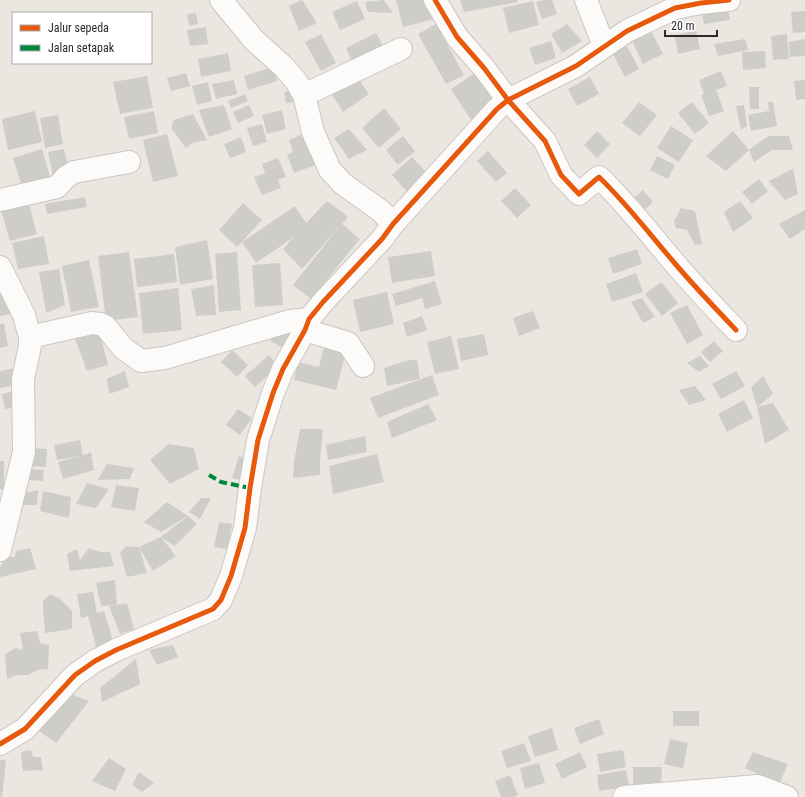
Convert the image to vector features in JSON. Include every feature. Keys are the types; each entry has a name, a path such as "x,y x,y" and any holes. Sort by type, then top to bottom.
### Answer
{"street":[{"path":"221,0 254,40 284,67 296,81 304,95 313,132 330,170 343,184 381,211 393,224"},
{"path":"435,0 458,37 508,100 544,141 561,175 579,194 599,177 616,193 693,285 736,330"},
{"path":"586,0 604,46"},
{"path":"0,744 24,729 75,675 95,660 213,609 221,600 231,576 245,528 258,440 273,393 283,369 307,325 323,302 382,239 393,224 497,109 508,100 576,66 627,31 675,8 701,1 729,0"},
{"path":"304,95 401,49"},
{"path":"0,200 57,187 66,177 74,172 129,162"},
{"path":"0,267 24,315 30,337 30,346 23,379 24,452 0,550"},
{"path":"30,337 92,323 100,324 105,326 123,348 141,361 152,361 290,321 307,325 348,343 363,366"},
{"path":"624,797 758,786 787,797"}],"building":[{"path":"301,0 317,23 299,31 289,6"},
{"path":"384,0 393,13 368,12 365,2"},
{"path":"396,0 429,0 434,19 403,27"},
{"path":"460,0 517,0 518,2 464,12"},
{"path":"552,0 557,14 542,19 536,2"},
{"path":"357,1 365,19 340,30 332,12"},
{"path":"533,1 539,25 509,33 503,8"},
{"path":"727,4 730,20 704,24 701,9"},
{"path":"805,11 805,32 793,33 791,12"},
{"path":"196,13 198,24 189,26 187,14"},
{"path":"436,24 464,75 446,84 418,34"},
{"path":"567,24 582,41 562,53 551,34"},
{"path":"206,27 208,44 190,46 187,30"},
{"path":"696,30 700,49 678,54 675,36"},
{"path":"651,31 663,54 643,64 632,41"},
{"path":"376,33 383,46 352,62 346,48"},
{"path":"321,34 336,63 321,71 305,42"},
{"path":"787,34 789,59 773,60 771,36"},
{"path":"745,39 748,50 718,56 714,44"},
{"path":"805,39 805,56 790,57 789,42"},
{"path":"551,41 556,58 535,65 529,48"},
{"path":"627,46 639,69 625,77 613,54"},
{"path":"765,51 766,68 743,70 742,52"},
{"path":"228,53 231,71 201,77 198,59"},
{"path":"273,67 277,81 248,90 244,76"},
{"path":"721,71 727,86 716,90 724,111 709,116 701,95 704,94 699,80"},
{"path":"186,73 190,86 171,91 167,78"},
{"path":"475,73 495,104 471,120 451,89"},
{"path":"147,76 153,108 120,114 113,82"},
{"path":"357,77 369,94 343,112 332,94"},
{"path":"590,77 599,94 577,106 568,89"},
{"path":"234,80 237,94 216,99 212,84"},
{"path":"805,80 805,99 796,100 794,81"},
{"path":"208,82 212,101 197,105 192,86"},
{"path":"749,87 759,87 759,109 750,109"},
{"path":"295,90 297,101 286,103 284,92"},
{"path":"245,94 248,101 231,108 228,101"},
{"path":"639,102 657,115 640,136 622,123"},
{"path":"692,102 709,123 695,134 678,113"},
{"path":"768,102 773,102 777,126 751,131 748,115 769,111"},
{"path":"224,105 232,129 209,137 199,110"},
{"path":"249,105 254,116 238,123 233,112"},
{"path":"744,105 747,126 741,130 736,106"},
{"path":"384,108 401,129 379,148 362,128"},
{"path":"282,110 286,129 267,134 262,115"},
{"path":"35,111 42,142 8,150 2,119"},
{"path":"154,111 158,133 129,139 124,117"},
{"path":"193,114 207,140 192,143 186,148 171,128 174,120"},
{"path":"58,115 63,144 45,148 40,118"},
{"path":"262,124 267,142 253,146 247,128"},
{"path":"671,126 693,140 679,162 657,148"},
{"path":"349,129 367,150 349,159 334,138"},
{"path":"597,131 610,144 597,158 584,145"},
{"path":"733,131 749,150 726,171 706,156"},
{"path":"305,133 318,164 294,173 287,155 293,152 289,140"},
{"path":"167,134 178,176 153,182 143,140"},
{"path":"403,136 415,151 398,165 386,150"},
{"path":"768,136 789,136 793,150 772,150 754,162 749,150"},
{"path":"241,137 246,152 230,158 224,144"},
{"path":"42,149 51,181 23,190 13,158"},
{"path":"64,149 69,172 53,176 48,152"},
{"path":"488,151 507,173 496,182 477,161"},
{"path":"657,156 675,165 668,179 650,170"},
{"path":"412,157 429,175 409,194 392,175"},
{"path":"278,158 286,177 278,180 281,188 262,195 254,177 265,173 262,164"},
{"path":"793,169 798,194 785,200 769,181"},
{"path":"759,179 768,191 752,204 742,192"},
{"path":"515,188 531,205 517,218 501,201"},
{"path":"643,190 653,202 643,211 633,199"},
{"path":"27,197 37,234 10,241 0,207"},
{"path":"85,197 87,207 47,214 45,204"},
{"path":"327,201 348,217 342,224 360,239 311,299 293,285 338,228 302,269 283,249 294,237 256,263 242,242 295,206 306,223"},
{"path":"740,201 753,218 733,232 724,212"},
{"path":"243,203 262,220 237,247 219,230"},
{"path":"681,208 695,211 702,244 695,245 687,230 676,228 674,221"},
{"path":"805,210 805,229 790,239 779,224"},
{"path":"44,236 49,264 18,269 12,243"},
{"path":"207,240 213,279 180,285 175,247"},
{"path":"637,249 642,264 613,274 608,258"},
{"path":"431,251 435,276 392,283 388,257"},
{"path":"129,252 138,317 106,321 98,256"},
{"path":"237,252 241,310 219,312 215,254"},
{"path":"174,254 177,282 137,287 134,259"},
{"path":"89,260 99,307 71,312 62,266"},
{"path":"280,263 283,305 255,307 252,265"},
{"path":"59,269 65,305 46,313 39,272"},
{"path":"636,273 643,292 612,302 606,284"},
{"path":"435,281 442,304 425,309 422,298 396,306 392,294"},
{"path":"661,282 678,303 662,316 645,294"},
{"path":"214,285 216,315 196,316 191,289"},
{"path":"0,288 15,313 0,316"},
{"path":"178,288 182,330 143,334 139,293"},
{"path":"387,292 394,324 360,332 353,300"},
{"path":"642,298 655,317 643,323 631,302"},
{"path":"687,305 703,335 687,344 670,313"},
{"path":"533,311 540,328 519,336 513,318"},
{"path":"422,316 427,330 407,337 403,323"},
{"path":"4,323 8,346 0,348 0,324"},
{"path":"98,327 108,365 87,371 73,333"},
{"path":"278,327 291,335 283,348 270,341"},
{"path":"484,334 488,355 461,361 457,339"},
{"path":"451,336 459,369 435,374 427,342"},
{"path":"714,341 723,351 710,362 701,352"},
{"path":"325,343 347,348 336,390 294,380 298,362 319,367"},
{"path":"232,350 248,365 237,377 221,362"},
{"path":"269,355 278,366 255,387 245,376"},
{"path":"700,356 709,366 699,372 687,363"},
{"path":"409,360 417,360 420,379 387,386 384,368"},
{"path":"17,368 20,384 0,388 0,371"},
{"path":"125,371 129,387 109,394 107,379"},
{"path":"736,371 745,386 721,399 712,384"},
{"path":"432,375 439,395 378,418 370,398"},
{"path":"763,376 773,394 757,407 751,387"},
{"path":"695,386 706,400 689,405 679,390"},
{"path":"15,391 17,407 5,409 2,394"},
{"path":"744,400 753,418 727,432 718,414"},
{"path":"773,403 789,430 765,444 757,407"},
{"path":"428,404 437,420 392,438 387,422"},
{"path":"238,409 252,418 240,435 226,425"},
{"path":"300,429 323,429 320,475 293,478 294,462"},
{"path":"365,436 367,452 328,460 326,445"},
{"path":"80,440 83,455 91,452 94,470 63,479 58,462 79,456 57,460 54,445"},
{"path":"169,444 194,448 199,469 170,484 150,460"},
{"path":"29,448 47,449 46,467 29,466"},
{"path":"377,454 384,482 333,494 329,466"},
{"path":"239,456 249,459 243,481 232,478"},
{"path":"0,461 4,461 4,489 0,489"},
{"path":"107,464 134,468 130,479 98,480"},
{"path":"26,469 44,470 43,481 25,480"},
{"path":"87,483 109,489 96,508 76,504"},
{"path":"116,485 139,488 135,511 111,507"},
{"path":"38,490 37,505 18,505 18,495"},
{"path":"43,491 71,497 69,518 40,511"},
{"path":"201,498 211,498 200,519 189,512"},
{"path":"167,502 188,516 161,532 144,522"},
{"path":"188,516 197,524 175,546 161,537"},
{"path":"219,522 232,524 227,549 214,547"},
{"path":"161,537 176,556 153,571 139,547"},
{"path":"126,546 139,547 147,573 127,577 120,553"},
{"path":"30,548 36,569 0,577 0,568 5,556 15,557 16,551"},
{"path":"89,548 100,552 110,552 114,566 70,571 67,554 77,549 80,560"},
{"path":"115,580 117,605 127,603 134,629 120,634 109,606 116,605 101,606 96,583"},
{"path":"93,592 97,613 104,611 113,641 96,647 88,616 81,618 77,594"},
{"path":"50,594 59,598 72,611 72,629 45,633 43,601"},
{"path":"37,631 40,643 49,645 48,669 38,670 28,675 17,675 7,679 5,654 16,648 23,650 20,633"},
{"path":"173,645 178,657 157,665 149,650"},
{"path":"136,659 140,684 102,702 100,688"},
{"path":"71,694 89,701 56,743 39,731"},
{"path":"673,711 699,711 699,726 673,726"},
{"path":"599,719 604,734 580,744 574,728"},
{"path":"552,728 558,750 535,757 528,736"},
{"path":"670,739 688,743 683,768 664,764"},
{"path":"524,743 531,761 507,768 501,751"},
{"path":"31,750 33,757 41,757 43,770 23,771 21,752"},
{"path":"623,750 626,767 600,772 597,754"},
{"path":"580,752 587,767 562,779 555,764"},
{"path":"753,752 788,764 779,784 745,768"},
{"path":"109,758 126,769 115,791 92,781"},
{"path":"0,760 6,760 2,797 0,797"},
{"path":"539,763 545,783 525,789 520,768"},
{"path":"633,767 662,767 661,785 633,784"},
{"path":"626,770 629,786 599,791 597,775"},
{"path":"139,772 154,783 142,792 132,785"},
{"path":"510,775 518,795 513,797 501,797 495,781"}],"marked path":[{"path":"209,475 221,482 250,488"}],"cycle path":[{"path":"435,0 457,37 484,68 508,100 545,141 561,175 579,194 599,177 628,207 687,278 736,330"},
{"path":"0,744 25,729 75,675 95,661 116,650 213,609 221,600 231,576 245,528 258,440 273,393 283,369 305,330 309,319 497,109 508,100 576,66 627,31 675,8 729,0"}]}
